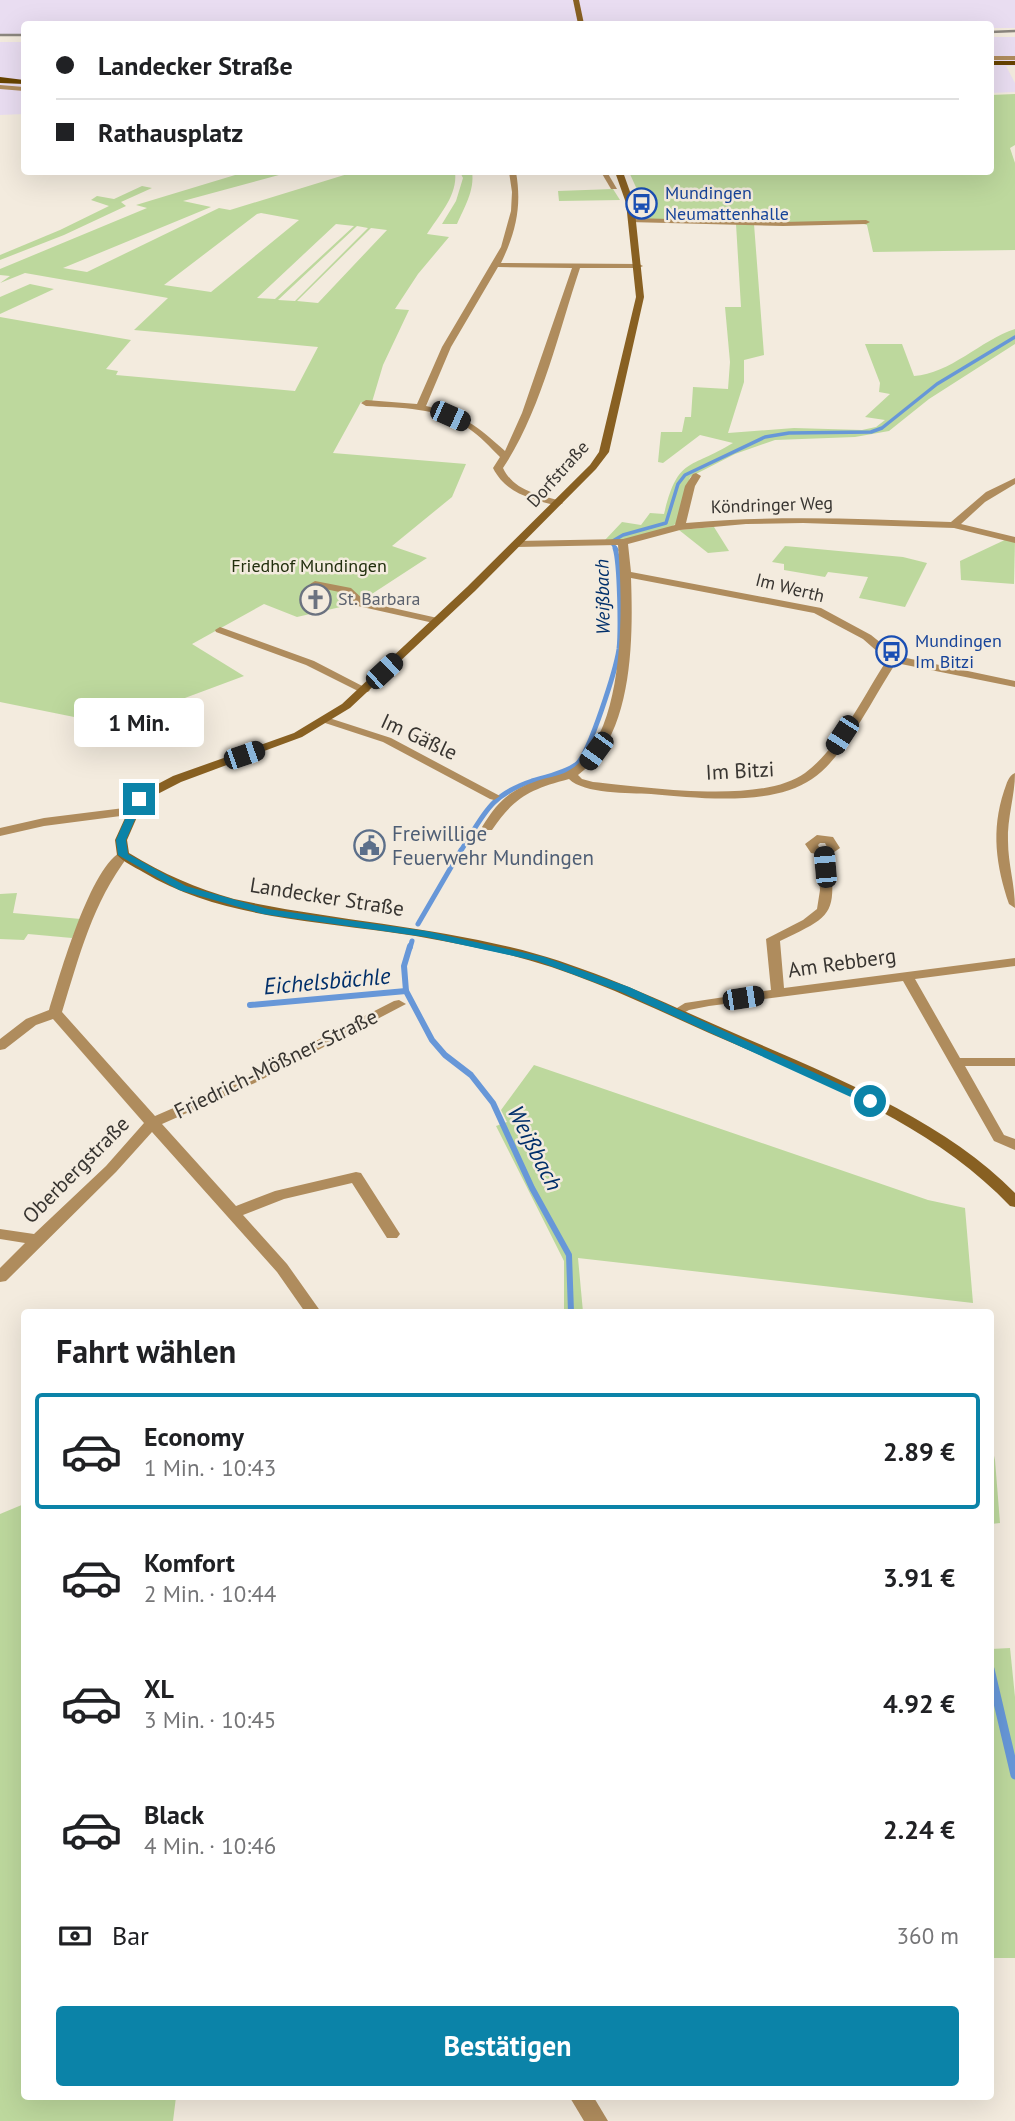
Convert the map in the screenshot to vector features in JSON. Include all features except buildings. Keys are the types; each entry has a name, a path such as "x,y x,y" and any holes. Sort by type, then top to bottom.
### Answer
{"main road":[{"path":"994,61 1015,61"},
{"path":"0,80 21,82"}],"street":[{"path":"576,0 580,21"},
{"path":"0,87 21,89"},
{"path":"421,407 463,316 498,265 514,222 516,186 513,175"},
{"path":"606,175 614,187"},
{"name":"Dorfstraße","path":"132,811 139,799 177,779 274,745 326,720 364,690 438,621 587,474 604,452 640,297 639,266 627,188 620,175"},
{"path":"632,220 783,224 866,222"},
{"path":"498,265 639,266"},
{"path":"558,503 510,486 502,479 498,468 527,413 576,267"},
{"path":"366,403 421,407 471,425 506,457"},
{"path":"680,527 690,486 696,476"},
{"path":"954,525 1004,485 1015,481"},
{"name":"Köndringer Weg","path":"517,544 620,542 680,527 746,520 954,525 1015,540"},
{"path":"488,827 503,801 537,784 571,775 587,764 596,751 618,694 623,673 627,574 620,542"},
{"name":"Im Werth","path":"627,574 817,610 867,637 893,659 1015,684"},
{"path":"315,584 347,590 362,604 438,621"},
{"path":"220,630 310,663 364,690"},
{"name":"Im Bitzi","path":"571,775 578,782 592,786 735,794 785,788 809,776 830,754 893,659"},
{"name":"Im Gäßle","path":"326,720 387,740 494,796"},
{"path":"1015,777 1003,807 1000,854 1015,904"},
{"path":"0,832 44,822 132,811 121,840 123,855 110,868 96,897 76,946 55,1013 32,1022 0,1046"},
{"path":"778,993 773,939 822,915 829,900 823,852"},
{"name":"Landecker Straße","path":"123,855 159,877 217,900 267,912 426,934 540,959 625,989 790,1063 926,1129 971,1159 1015,1202"},
{"name":"Am Rebberg","path":"676,1013 702,1003 1015,962"},
{"path":"907,976 999,1138 1015,1145"},
{"name":"Friedrich-Mößner-Straße","path":"153,1122 252,1079 399,1004"},
{"name":"Friedrich-Mößner-Straße","path":"55,1013 282,1268 311,1309"},
{"path":"956,1062 1015,1062"},
{"name":"Oberbergstraße","path":"0,1277 111,1169 153,1122"},
{"path":"233,1213 280,1195 356,1177 392,1234"},
{"path":"0,1234 37,1240"},
{"path":"583,2100 597,2121"}],"shaded area":[{"path":"0,0 1015,0 1015,28 994,28 994,21 21,21 21,34 0,34"},
{"path":"994,37 1015,37 1015,66 1006,66 1015,83 1015,92 994,93"},
{"path":"0,42 21,42 21,114 0,115"}],"green space":[{"path":"1015,94 1015,145 1010,148 1015,163 1015,250 873,252 867,225 861,223 754,224 764,355 744,360 744,382 728,433 794,428 862,430 876,427 885,420 865,417 890,394 879,392 880,383 865,344 902,344 914,376 927,374 953,363 1015,329 1015,344 929,399 889,431 855,437 775,440 735,454 690,477 677,523 671,527 626,539 605,540 622,522 641,525 650,513 664,514 674,483 680,474 695,462 733,443 700,435 663,463 658,462 661,432 682,432 685,417 691,417 693,387 728,389 730,362 725,307 741,307 736,224 645,219 640,196 630,175 994,175 994,95"},
{"name":"Friedhof Mundingen","path":"235,175 279,175 183,201 211,207 63,268 87,272 219,208 230,210 344,175 455,175 451,197 427,234 449,237 418,274 395,309 409,310 383,365 372,402 361,402 333,453 466,464 452,497 392,546 427,558 358,603 297,617 264,604 192,644 244,676 150,711 160,724 105,739 89,720 0,702 0,317 131,340 106,369 118,371 116,375 295,391 318,347 134,330 168,298 25,273 0,283 10,276 0,275 0,269 147,208 136,205","holes":["261,213 299,220 211,292 164,285","336,224 354,226 275,299 257,298","357,226 368,228 295,301 278,300","371,228 387,230 318,303 297,301"]},
{"path":"462,175 472,175 473,179 457,224 442,224 456,201"},
{"path":"142,186 152,188 121,202 126,206 64,235 0,260 0,255 109,206 91,200 97,196 114,199"},
{"path":"613,189 620,200 559,201 558,191"},
{"path":"30,284 54,289 0,314 0,297"},
{"path":"714,527 729,551 708,553 679,530"},
{"path":"1009,538 1015,540 1014,584 961,580 960,561"},
{"path":"785,546 903,557 927,563 905,607 859,598 868,577 828,572 825,577 784,570 784,564 772,562"},
{"path":"17,893 13,913 81,919 72,938 28,934 24,940 0,939 0,894"},
{"path":"534,1065 928,1200 965,1208 973,1303 578,1258 583,1309 564,1309 564,1261 496,1126 507,1122 501,1110"},
{"path":"994,1456 995,1460 1000,1523 994,1524"},
{"path":"21,1505 21,2100 176,2100 173,2121 0,2121 0,1514"},
{"path":"1010,1648 1015,1697 1015,1958 994,1958 994,1649"}],"waterway":[{"name":"Weißbach","path":"617,550 611,542 623,535 666,523 678,484 685,475 765,437 789,433 871,432 882,428 937,384 1015,337"},
{"name":"Weißbach","path":"462,849 497,799 532,781 567,770 577,764 589,744 619,649 620,598 615,548"},
{"name":"Weißbach","path":"418,924 461,850"},
{"name":"Weißbach","path":"410,948 412,941"},
{"name":"Weißbach","path":"406,991 404,966 410,946"},
{"name":"Eichelsbächle","path":"250,1005 406,991"},
{"name":"Weißbach","path":"406,991 432,1040 445,1055 471,1075 493,1103 532,1188 569,1255 571,1309"},
{"name":"Weißbach","path":"994,1686 1015,1775"}],"railway":[{"path":"994,32 1015,31"},
{"path":"0,35 21,35"}],"place":[{"name":"Mundingen Neumattenhalle","path":"642,203"},
{"name":"St. Barbara","path":"315,599"},
{"name":"Mundingen Im Bitzi","path":"892,651"},
{"name":"Freiwillige Feuerwehr Mundingen","path":"369,846"}],"route":[{"path":"139,799 121,840 123,855 182,888 267,912 426,934 540,959 625,989 870,1101"}]}
